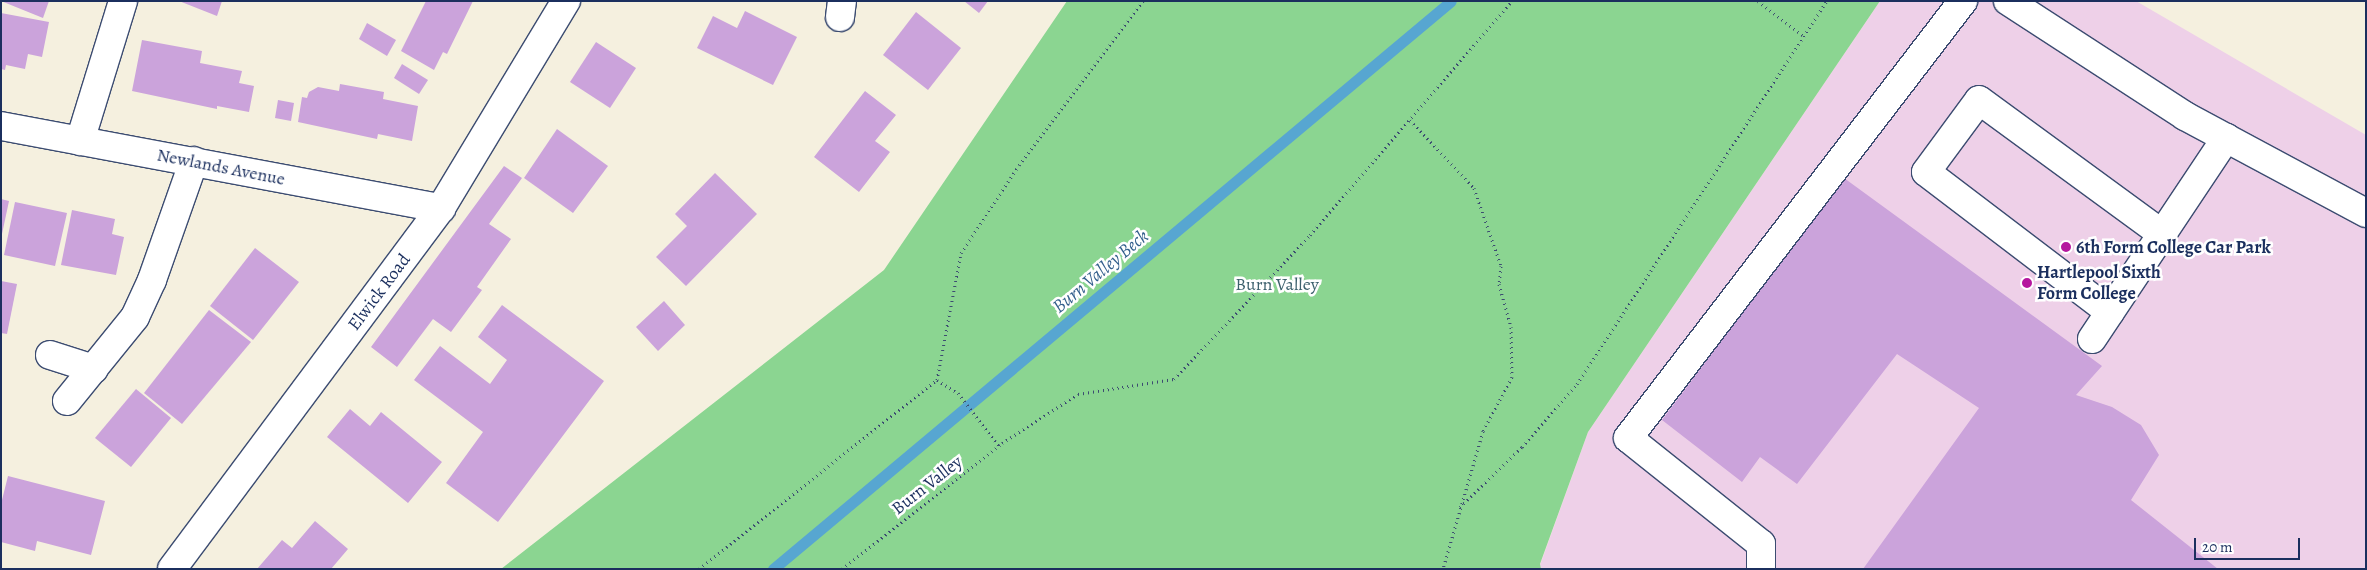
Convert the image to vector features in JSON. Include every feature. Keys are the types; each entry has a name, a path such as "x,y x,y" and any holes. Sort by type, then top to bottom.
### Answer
{"street":[{"path":"80,141 123,1"},
{"name":"Elwick Road","path":"172,569 442,208 566,1"},
{"path":"1761,569 1761,544 1628,438 1963,1"},
{"path":"2008,1 2185,116 2366,213"},
{"path":"2110,312 1926,172 1979,100 2162,234"},
{"name":"Newlands Avenue","path":"1,126 442,208"},
{"path":"2092,339 2226,138"},
{"path":"67,401 135,317 152,280 194,161"},
{"path":"50,355 94,369"}],"path":[{"path":"699,569 937,380 961,253 1019,165 1143,1"},
{"name":"Burn Valley","path":"842,569 999,446 1078,394 1174,379 1310,235 1512,1"},
{"path":"1758,1 1805,37"},
{"path":"1460,507 1522,447 1577,384 1828,1"},
{"path":"1410,120 1474,188 1501,266 1499,284 1511,328 1512,377 1483,431 1443,569"},
{"path":"937,380 958,393 999,446"}],"shaded area":[{"name":"Hartlepool Sixth Form College","path":"1880,1 2136,1 2366,135 2366,569 1541,569 1540,565 1588,432"}],"green space":[{"name":"Burn Valley","path":"1067,1 1880,1 1588,432 1540,564 1541,569 501,569 884,270"}],"building":[{"path":"1,1 49,1 43,18"},
{"path":"179,1 222,1 217,16"},
{"path":"426,1 473,1 447,54 443,52 434,70 401,51"},
{"path":"964,1 988,1 979,13"},
{"path":"745,11 797,37 773,85 697,48 713,16 737,28"},
{"path":"916,12 961,48 928,90 883,55"},
{"path":"1,13 49,22 42,57 28,54 25,69 6,65 5,70 1,69"},
{"path":"367,23 396,40 387,56 359,39"},
{"path":"142,40 202,51 200,63 242,71 239,83 254,86 249,112 217,106 217,109 132,91"},
{"path":"596,42 636,68 610,108 570,82"},
{"path":"402,64 428,80 419,94 394,78"},
{"path":"340,84 384,92 383,99 418,106 412,141 378,134 377,139 298,122 302,97 307,98 309,92 318,87 339,91"},
{"path":"865,91 896,115 875,141 890,152 859,192 814,157"},
{"path":"278,100 294,103 291,121 275,118"},
{"path":"557,129 608,166 573,213 524,178"},
{"path":"504,166 522,178 489,224 511,239 477,287 482,290 451,332 433,319 397,367 371,347"},
{"path":"715,173 757,214 686,286 656,257 687,226 675,214"},
{"path":"1844,178 2102,366 2076,395 2112,407 2141,425 2159,455 2131,500 2218,569 1863,569 1979,408 1897,354 1797,484 1760,457 1742,482 1662,420"},
{"path":"1,199 9,201 2,234 1,234"},
{"path":"15,202 67,213 55,266 4,255"},
{"path":"72,210 115,219 112,234 124,237 116,275 61,265"},
{"path":"255,248 299,282 253,340 210,306"},
{"path":"1,281 17,284 7,334 1,333"},
{"path":"664,301 685,325 658,351 636,327"},
{"path":"502,305 604,381 498,522 446,483 483,432 414,380 440,346 490,384 507,360 478,337"},
{"path":"209,310 251,342 182,424 144,393"},
{"path":"136,389 171,418 131,467 95,438"},
{"path":"350,409 370,426 381,412 442,462 408,503 327,437"},
{"path":"8,476 105,501 91,555 37,541 35,551 1,542 1,504"},
{"path":"315,521 348,549 331,569 257,569 282,540 292,548"}],"waterway":[{"name":"Burn Valley Beck","path":"773,569 1451,1"}],"place":[{"name":"6th Form College Car Park","path":"2066,247"},
{"name":"Hartlepool Sixth Form College","path":"2027,283"}]}
